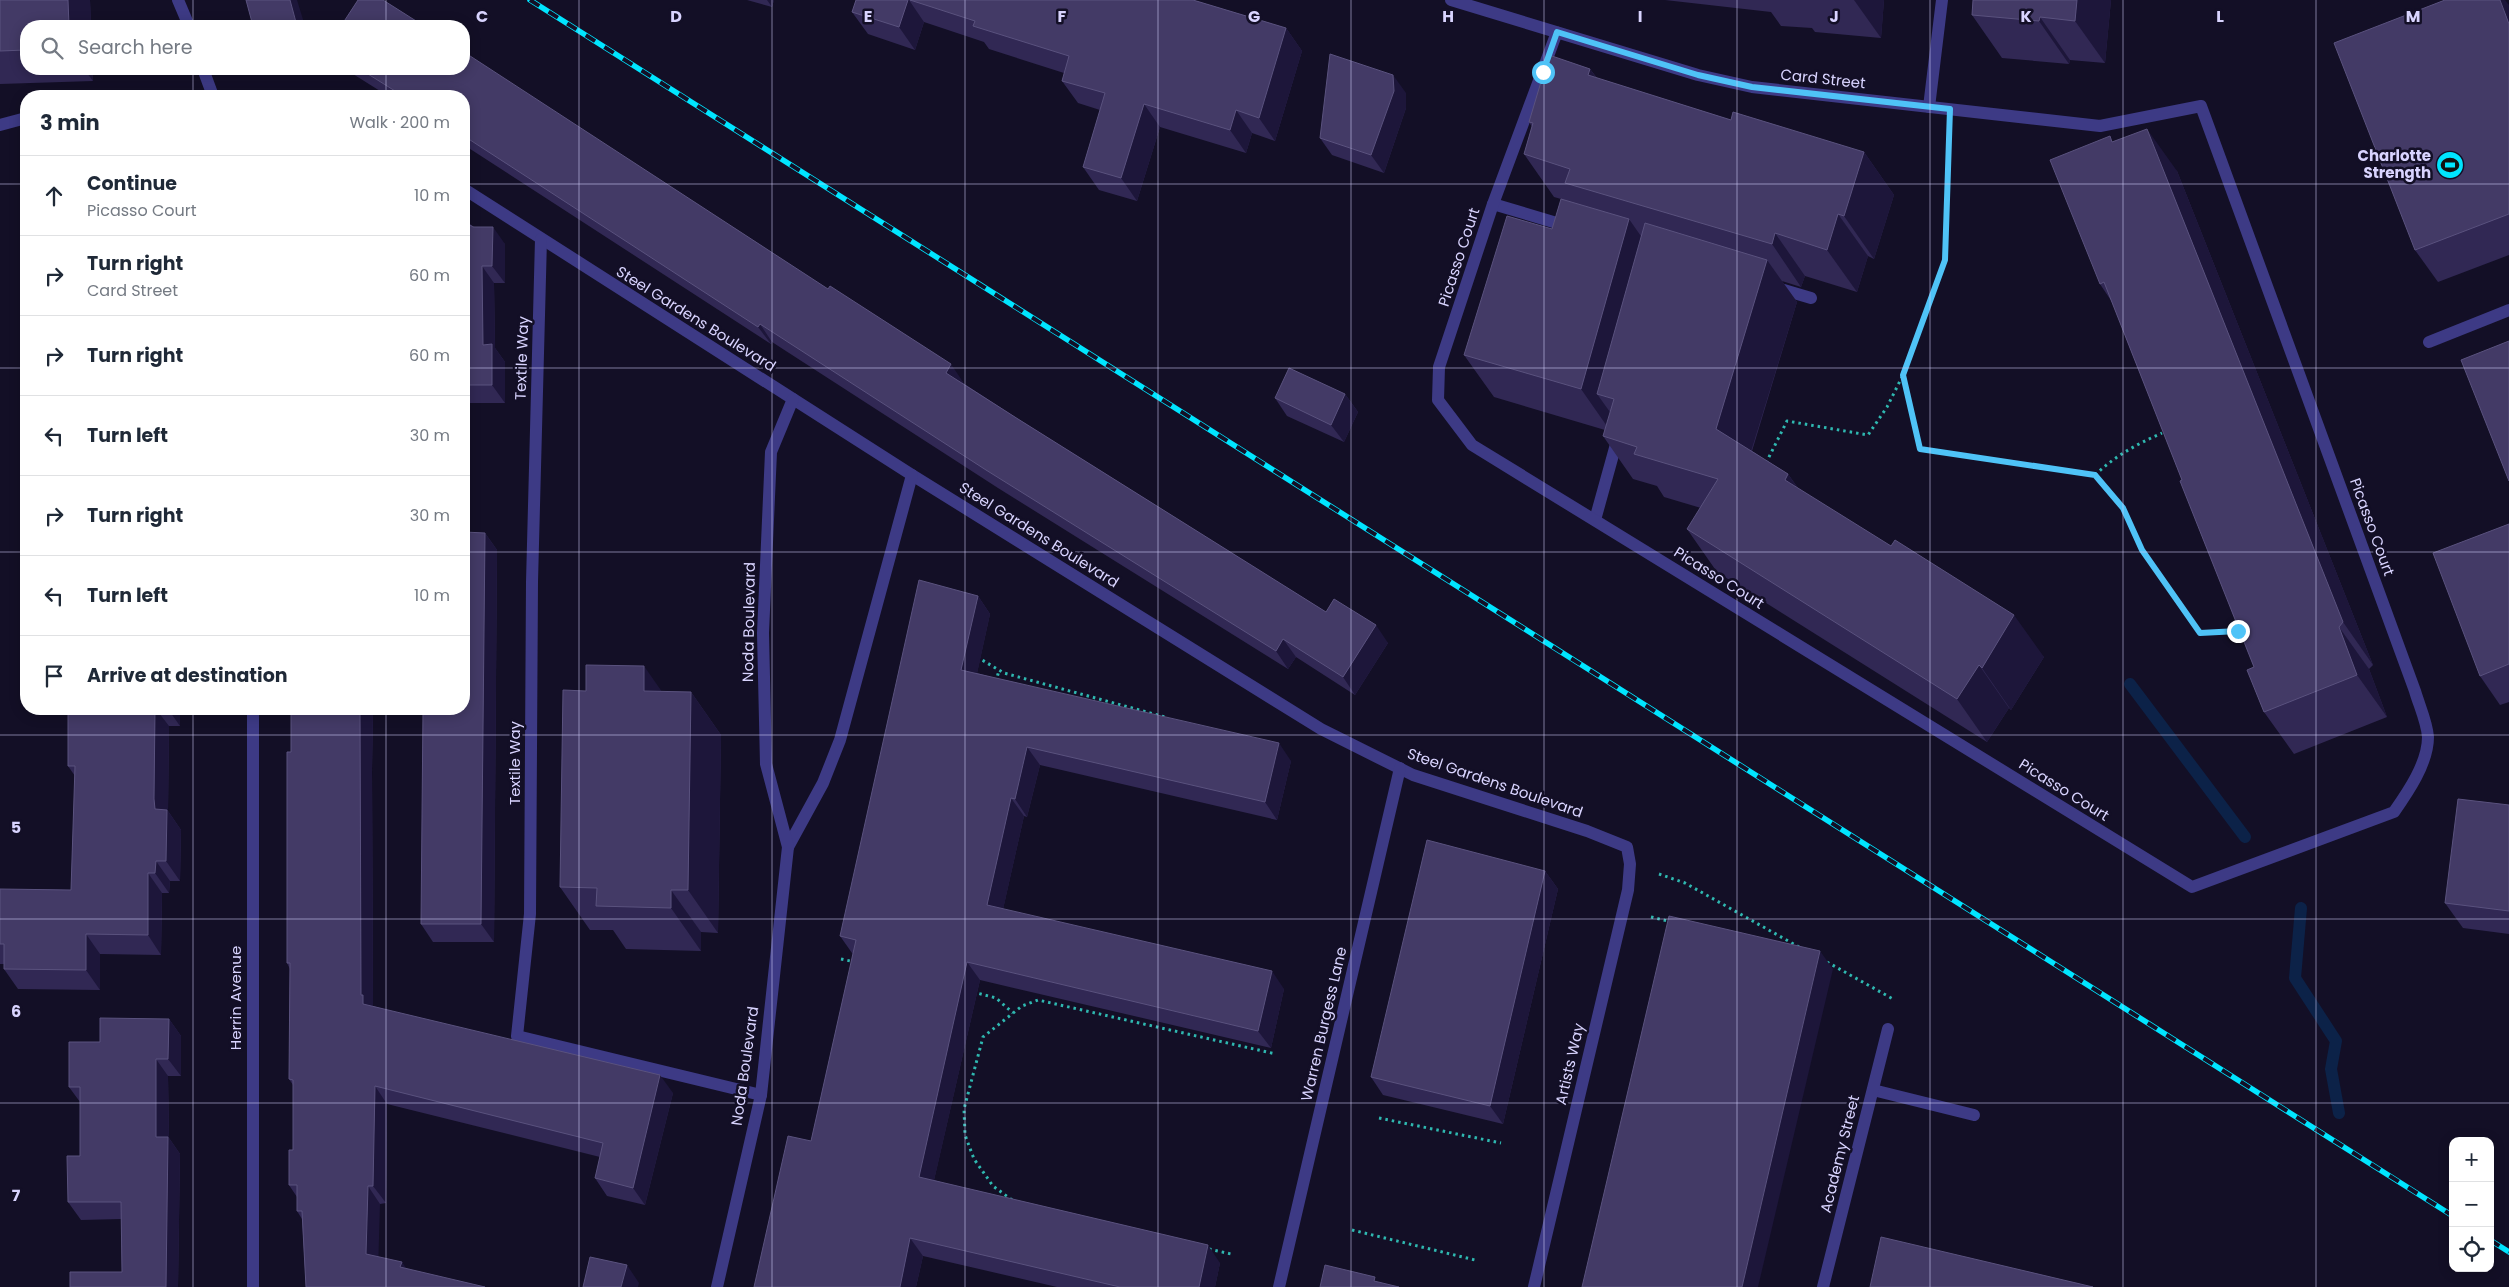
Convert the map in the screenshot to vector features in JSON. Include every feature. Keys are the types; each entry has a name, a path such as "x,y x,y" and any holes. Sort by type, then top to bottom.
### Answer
{"street":[{"path":"178,0 186,20"},
{"name":"Card Street","path":"1451,0 1698,75 1752,87 2100,126 2201,106"},
{"path":"1929,107 1942,0"},
{"name":"Picasso Court","path":"1557,32 1493,204 1439,367 1438,400 1472,445 2192,887 2394,812 2405,797 2422,762 2428,736 2415,691 2201,106"},
{"path":"205,75 210,90"},
{"path":"0,125 20,120"},
{"name":"Steel Gardens Boulevard","path":"470,193 912,475 1321,728 1413,776 1587,831 1627,847"},
{"path":"1493,204 1586,232"},
{"name":"Textile Way","path":"542,239 532,582 530,914 517,1036 761,1095"},
{"path":"1764,284 1812,298"},
{"path":"2429,342 2509,310"},
{"name":"Noda Boulevard","path":"717,1287 761,1095 788,847 766,764 763,633 771,452 793,399"},
{"path":"1595,520 1621,426"},
{"name":"Noda Boulevard","path":"788,847 823,783 840,740 912,475"},
{"name":"Herrin Avenue","path":"252,715 253,1287"},
{"name":"Warren Burgess Lane","path":"1280,1287 1400,768"},
{"name":"Artists Way","path":"1534,1287 1628,890 1630,864 1627,847"},
{"name":"Academy Street","path":"1823,1287 1888,1029"},
{"path":"1873,1090 1974,1115"}],"path":[{"path":"1765,464 1787,421 1868,435 1887,407 1903,375 1945,260 1950,109"},
{"path":"1903,375 1920,449 2095,475 2123,508 2142,550 2200,633 2238,631"},
{"path":"2095,475 2132,446 2162,433"},
{"path":"976,656 999,670 1170,719"},
{"path":"994,690 999,670"},
{"path":"1630,864 1684,883 1801,948"},
{"path":"841,959 860,964"},
{"path":"1825,961 1897,1002 1888,1029"},
{"path":"970,991 996,998 1013,1013"},
{"path":"1003,1198 1012,1201 993,1186 974,1159 965,1135 964,1109 983,1037 1022,1006 1038,1000 1276,1054"},
{"path":"1379,1118 1501,1143"},
{"path":"1352,1230 1475,1260"},
{"path":"1202,1247 1231,1254"}],"building":[{"path":"0,0 68,0 69,20 20,20 20,50 0,51"},
{"path":"246,0 290,0 295,20 251,20"},
{"path":"358,0 383,0 415,20 345,20"},
{"path":"856,0 908,0 899,27 852,12"},
{"path":"910,0 1193,0 1286,28 1259,118 1236,110 1230,130 1144,104 1121,178 1083,167 1105,93 1062,81 1069,56 973,26 975,21"},
{"path":"1973,0 2077,0 2075,21 2040,17 2039,21 1972,15"},
{"name":"Charlotte Strength","path":"2445,0 2500,0 2509,24 2509,214 2415,250 2334,43"},
{"path":"1330,54 1393,75 1394,91 1371,155 1320,138"},
{"path":"1549,55 1590,69 1588,75 1731,120 1733,112 1864,152 1844,216 1838,214 1827,250 1775,233 1772,244 1565,183 1570,169 1524,154 1533,123 1529,122"},
{"path":"470,56 828,289 830,286 951,364 946,373 1018,419 1326,612 1334,599 1376,625 1343,677 1283,639 1276,651 986,470 760,324 758,327 470,140 470,90 393,90 370,75 470,75"},
{"path":"2147,129 2343,622 2339,627 2357,675 2264,712 2247,670 2254,667 2180,481 2182,480 2104,282 2100,284 2050,160 2110,136 2112,142"},
{"path":"1561,199 1629,219 1581,389 1464,355 1507,216 1552,229"},
{"path":"1645,223 1767,260 1716,429 1788,474 1785,480 1891,546 1895,540 2014,615 1982,668 1979,665 1957,699 1687,529 1718,479 1634,454 1637,447 1603,436 1614,399 1597,394"},
{"path":"470,225 473,227 493,227 492,266 482,266 483,345 492,344 492,385 470,385"},
{"path":"2509,341 2509,481 2461,360"},
{"path":"1289,368 1345,394 1331,425 1275,398"},
{"path":"2509,524 2509,664 2480,676 2433,553"},
{"path":"470,532 485,533 481,924 421,924 423,715 470,715"},
{"path":"919,580 978,596 961,670 1279,743 1265,802 1027,747 1015,799 1011,798 987,905 1272,971 1258,1031 967,962 919,1177 1208,1245 1199,1287 1120,1287 910,1238 900,1287 754,1287 788,1136 811,1141 856,940 840,936"},
{"path":"586,665 644,666 644,691 691,692 688,890 671,890 671,908 596,906 597,888 560,887 563,690 586,691"},
{"path":"68,715 155,715 154,799 155,809 167,810 166,861 156,861 155,873 148,873 148,935 86,934 86,970 4,969 4,944 0,944 0,889 71,890 75,766 68,766"},
{"path":"291,715 360,715 361,995 363,995 363,1004 660,1075 633,1188 595,1178 603,1143 375,1086 373,1186 368,1186 366,1254 402,1262 400,1267 485,1287 306,1287 302,1211 297,1211 297,1185 289,1185 289,1150 293,1150 293,1080 289,1079 290,963 287,963 287,752 291,752"},
{"path":"2458,799 2509,805 2509,911 2445,903"},
{"path":"1427,840 1545,871 1490,1106 1371,1077"},
{"path":"1669,916 1820,951 1742,1287 1582,1287"},
{"path":"100,1018 169,1019 168,1059 156,1059 156,1137 168,1137 166,1287 70,1287 70,1272 122,1272 121,1202 68,1202 67,1156 80,1156 80,1087 69,1087 69,1042 100,1042"},
{"path":"1881,1237 2093,1287 1870,1287"},
{"path":"590,1257 627,1265 621,1287 583,1287"},
{"path":"1325,1265 1375,1277 1374,1281 1399,1287 1320,1287"}],"waterway":[{"path":"2130,684 2245,837"},
{"path":"2301,908 2295,978 2336,1041 2331,1069 2339,1113"}],"railway":[{"path":"530,0 2449,1213"},
{"path":"2494,1243 2509,1252"}],"place":[{"name":"Charlotte Strength","path":"2450,165"}],"route":[{"path":"1543,72 1557,32 1698,75 1752,87 1800,94 1950,109 1945,260 1903,375 1920,449 2095,475 2123,508 2142,550 2200,633 2238,631"}]}
